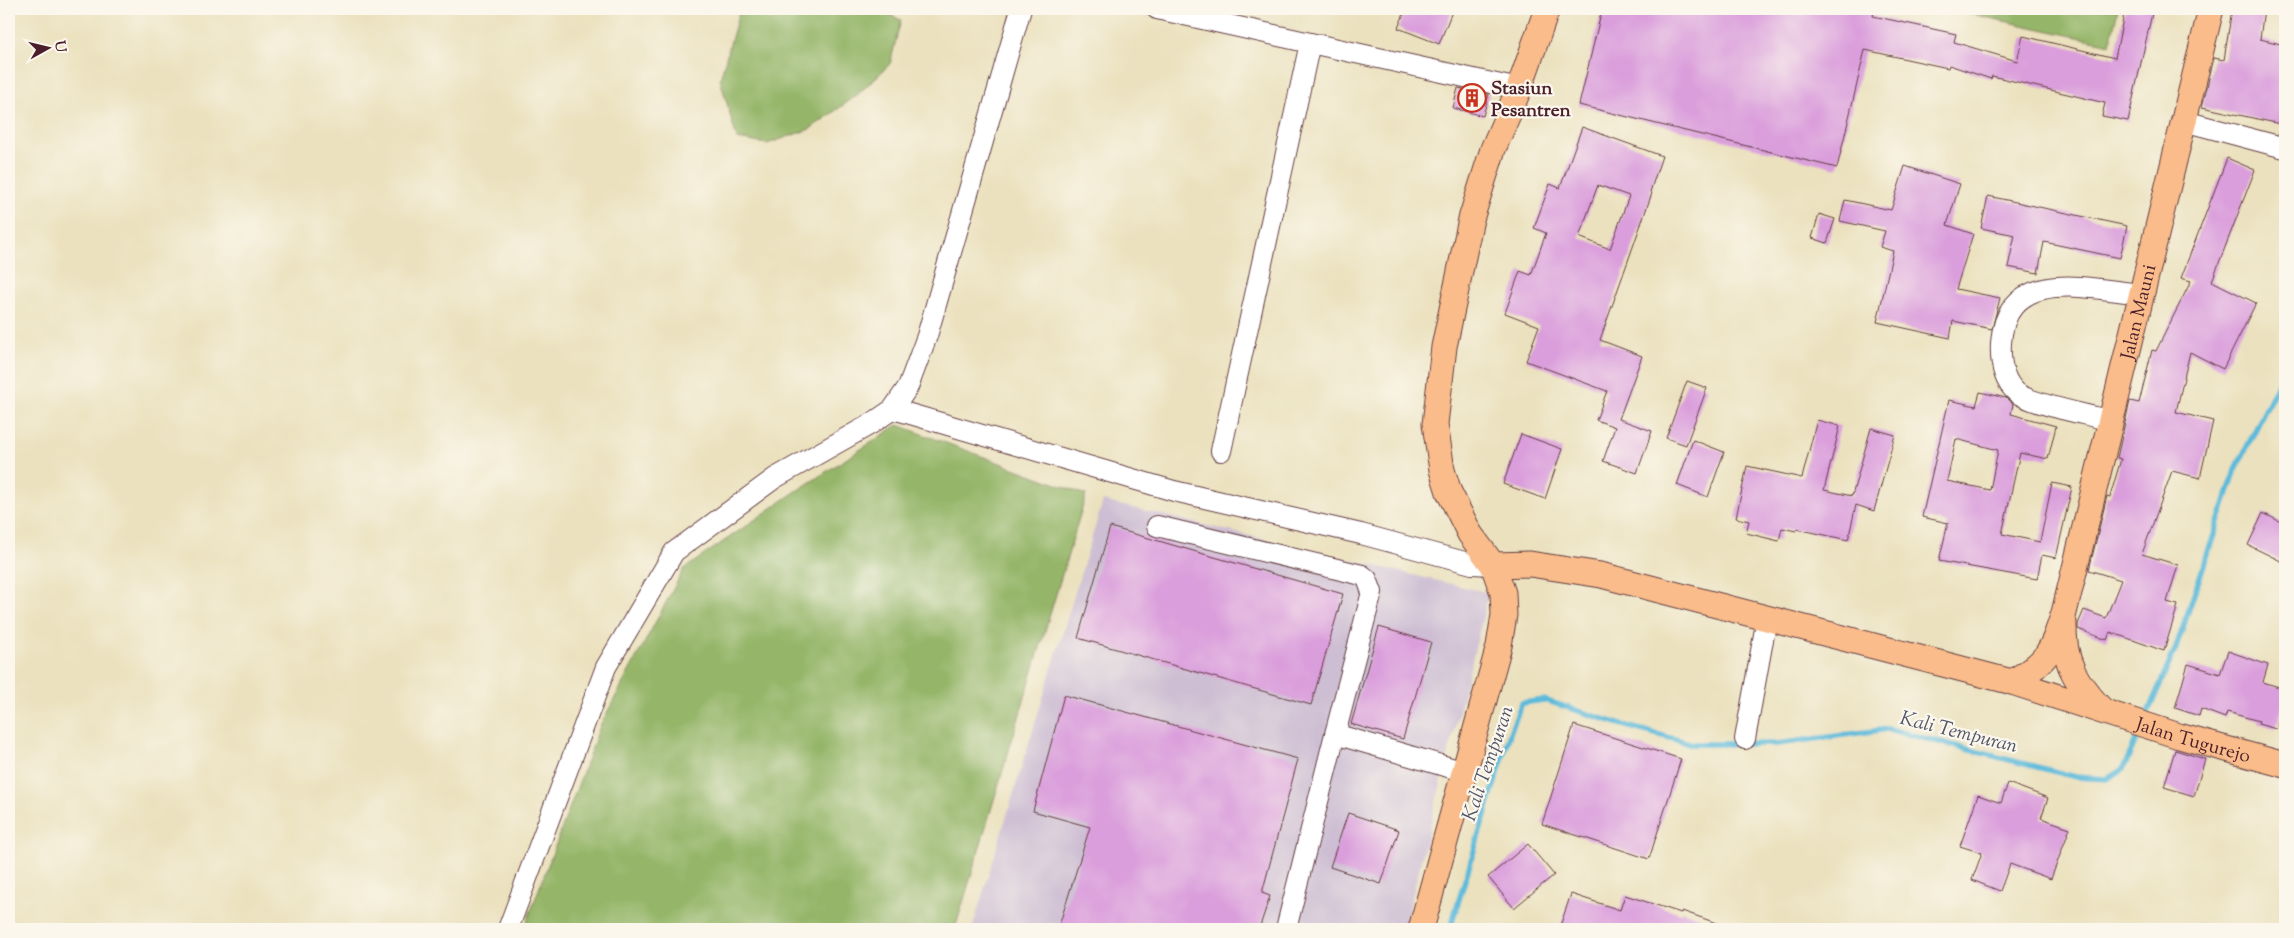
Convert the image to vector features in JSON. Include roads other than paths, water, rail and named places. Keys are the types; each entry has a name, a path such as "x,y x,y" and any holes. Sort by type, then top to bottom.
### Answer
{"main road":[{"path":"1421,929 1499,646 1504,614 1503,593 1492,565 1470,534 1449,492 1442,470 1435,424 1444,347 1471,219 1493,149 1519,90 1547,9"},
{"name":"Jalan Mauni","path":"2012,682 2035,670 2046,659 2064,613 2211,9"},
{"name":"Jalan Tugurejo","path":"1492,565 1530,564 1601,575 2012,682 2178,736 2285,764"},
{"name":"Jalan Mauni","path":"2064,613 2063,643 2068,661 2085,692 2115,715"}],"street":[{"path":"508,929 606,667 674,552 775,478 871,424 893,409 908,387 918,364 1020,9"},
{"path":"1157,9 1519,90"},
{"path":"1221,451 1310,43"},
{"path":"2184,121 2285,148"},
{"path":"2111,421 2032,400 2017,393 2006,378 2000,361 2002,330 2010,310 2024,295 2039,289 2073,287 2142,294"},
{"path":"893,409 1174,492 1361,534 1472,564 1492,565"},
{"path":"1157,526 1362,575 1367,579 1372,592 1286,929"},
{"path":"1745,739 1767,618"},
{"path":"1335,734 1465,772"}],"waterway":[{"name":"Kali Tempuran","path":"2145,719 2176,648 2236,469 2281,378 2285,356"},
{"name":"Kali Tempuran","path":"1450,929 1511,730 1522,703 1544,700 1626,726 1693,744 1777,744 1888,729 2076,777 2107,779 2123,769 2141,730"}],"place":[{"name":"Stasiun Pesantren","path":"1472,98"}]}
